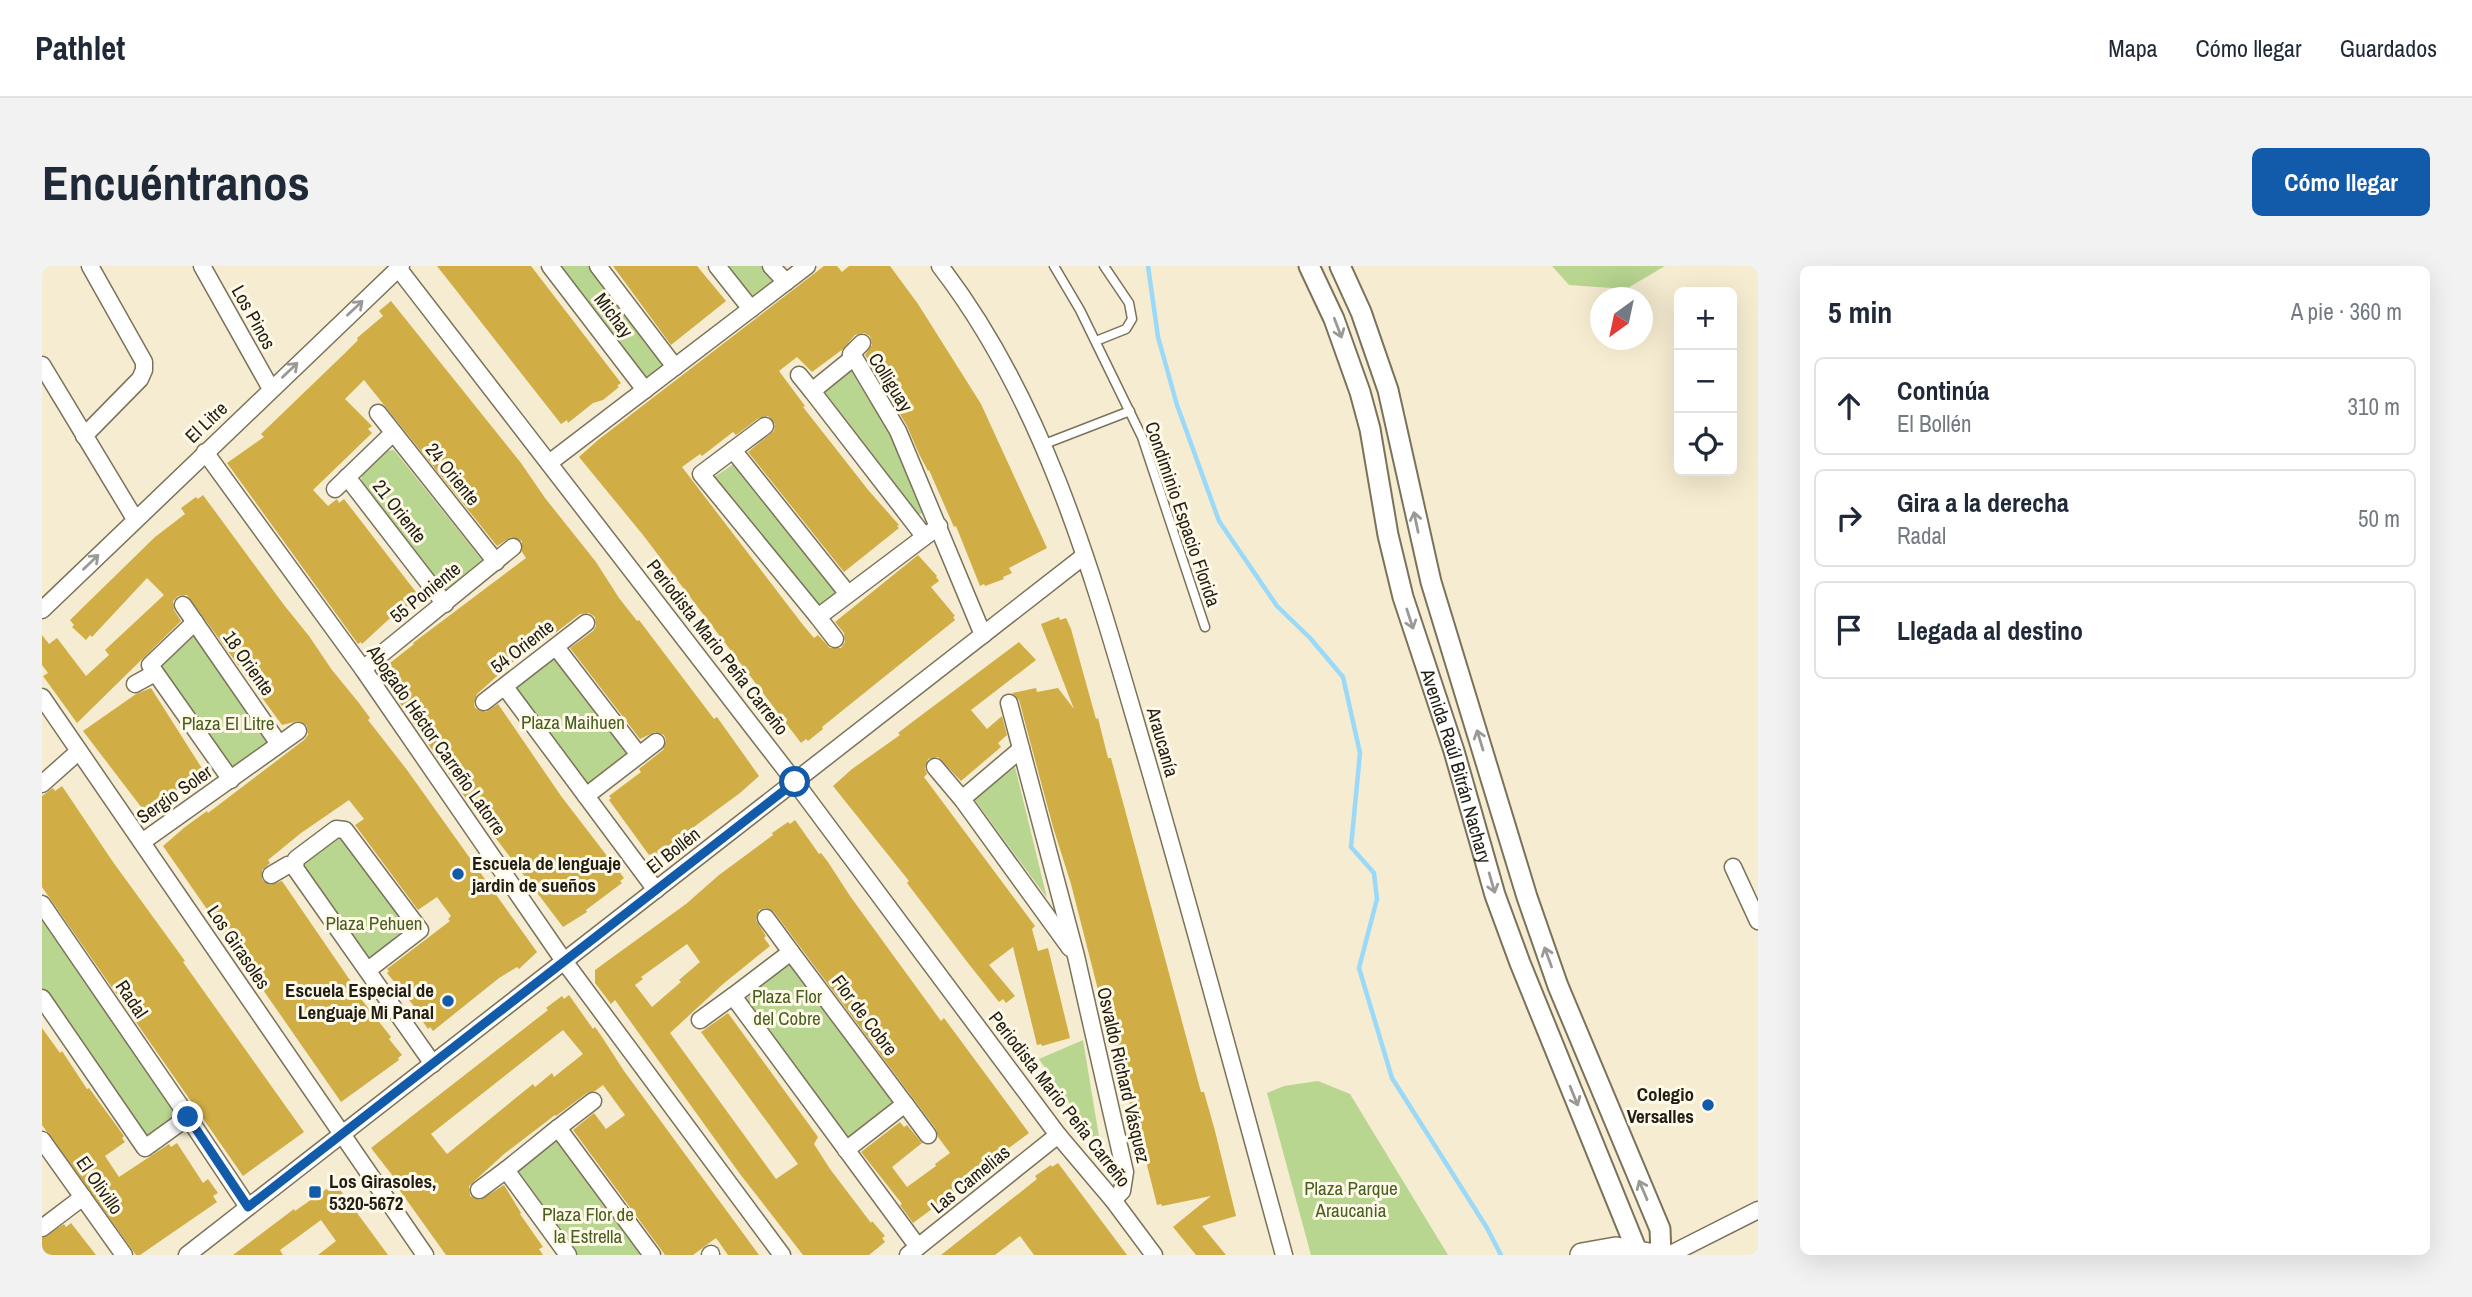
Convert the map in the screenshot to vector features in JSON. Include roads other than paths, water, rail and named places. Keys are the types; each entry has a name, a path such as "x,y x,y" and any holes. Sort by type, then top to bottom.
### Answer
{"main road":[{"path":"1582,1255 1616,1249 1642,1254"}],"street":[{"path":"84,436 140,379 144,370 144,362 90,266"},
{"name":"Los Pinos","path":"202,266 271,388"},
{"name":"Michay","path":"550,266 645,390"},
{"name":"Michay","path":"598,266 675,367"},
{"path":"717,266 751,309"},
{"path":"771,266 786,282"},
{"path":"549,463 807,266"},
{"name":"Araucanía","path":"940,266 985,330 1014,383 1058,480 1084,556 1184,888 1284,1255"},
{"name":"Avenida Raúl Bitrán Nachary","path":"1309,266 1334,319 1360,392 1370,429 1388,535 1403,597 1454,751 1495,895 1534,997 1642,1254"},
{"name":"Avenida Raúl Bitrán Nachary","path":"1340,266 1361,312 1388,390 1434,595 1507,835 1558,986 1660,1229 1661,1255"},
{"name":"El Litre","path":"42,610 399,267"},
{"name":"Periodista Mario Peña Carreño","path":"399,267 795,782 1058,1135 1154,1255"},
{"path":"851,359 851,354 862,343"},
{"name":"Colliguay","path":"812,391 854,357 898,431 983,635"},
{"path":"42,365 135,519"},
{"path":"799,375 924,536"},
{"name":"24 Oriente","path":"378,413 496,562"},
{"path":"765,426 701,474 835,639"},
{"path":"335,489 393,433"},
{"path":"733,450 848,594"},
{"name":"Abogado Héctor Carreño Latorre","path":"205,452 363,669 564,961 782,1255"},
{"name":"21 Oriente","path":"347,477 445,604"},
{"path":"818,617 939,526"},
{"name":"55 Poniente","path":"363,669 513,547"},
{"name":"El Bollén","path":"187,1255 1084,556"},
{"name":"18 Oriente","path":"183,606 279,744"},
{"path":"135,684 153,669 195,622"},
{"name":"54 Oriente","path":"484,702 586,623"},
{"path":"556,647 639,755"},
{"path":"153,669 231,780"},
{"path":"505,687 656,890"},
{"name":"Los Girasoles","path":"42,697 425,1255"},
{"name":"Osvaldo Richard Vásquez","path":"1009,703 1076,956 1125,1172 1122,1191 1112,1200"},
{"name":"Sergio Soler","path":"142,842 298,731"},
{"path":"586,796 656,742"},
{"path":"962,799 1021,749"},
{"path":"42,784 79,751"},
{"name":"Osvaldo Richard Vásquez","path":"935,767 962,799 1076,956"},
{"path":"271,875 295,861 336,829 345,830 420,930 368,970"},
{"path":"295,861 295,868 433,1064"},
{"path":"1733,867 1758,921"},
{"name":"Radal","path":"42,904 248,1207"},
{"name":"Flor de Cobre","path":"765,918 928,1135"},
{"path":"701,1020 791,952"},
{"path":"1534,997 1558,986"},
{"path":"733,996 846,1150 913,1251"},
{"path":"42,998 145,1148 188,1117"},
{"path":"479,1190 593,1101"},
{"path":"846,1150 905,1104"},
{"path":"558,1128 652,1255"},
{"name":"Las Camelias","path":"913,1251 1058,1135"},
{"name":"El Olivillo","path":"42,1140 124,1255"},
{"path":"506,1170 568,1255"},
{"path":"42,1228 83,1197"},
{"path":"1669,1255 1758,1210"}],"lane":[{"name":"Condiminio Espacio Florida","path":"1054,266 1096,341 1130,411 1158,483 1205,628"},
{"path":"1096,341 1126,330 1132,319 1129,303 1104,266"},
{"name":"Condiminio Espacio Florida","path":"1042,445 1130,411"}],"waterway":[{"path":"1148,266 1158,337 1177,405 1219,521 1277,606 1310,638 1343,677 1360,753 1351,847 1374,873 1377,899 1359,968 1392,1078 1487,1228 1501,1255"}],"place":[{"name":"Escuela de lenguaje jardin de sueños","path":"458,874"},
{"name":"Escuela Especial de Lenguaje Mi Panal","path":"448,1001"},
{"name":"Colegio Versalles","path":"1708,1105"},
{"name":"Los Girasoles, 5320-5672","path":"315,1192"}],"park label":[{"name":"Plaza Maihuen","path":"573,722"},
{"name":"Plaza El Litre","path":"228,723"},
{"name":"Plaza Pehuen","path":"374,923"},
{"name":"Plaza Flor del Cobre","path":"787,1007"},
{"name":"Plaza Parque Araucania","path":"1351,1199"},
{"name":"Plaza Flor de la Estrella","path":"588,1225"}]}
